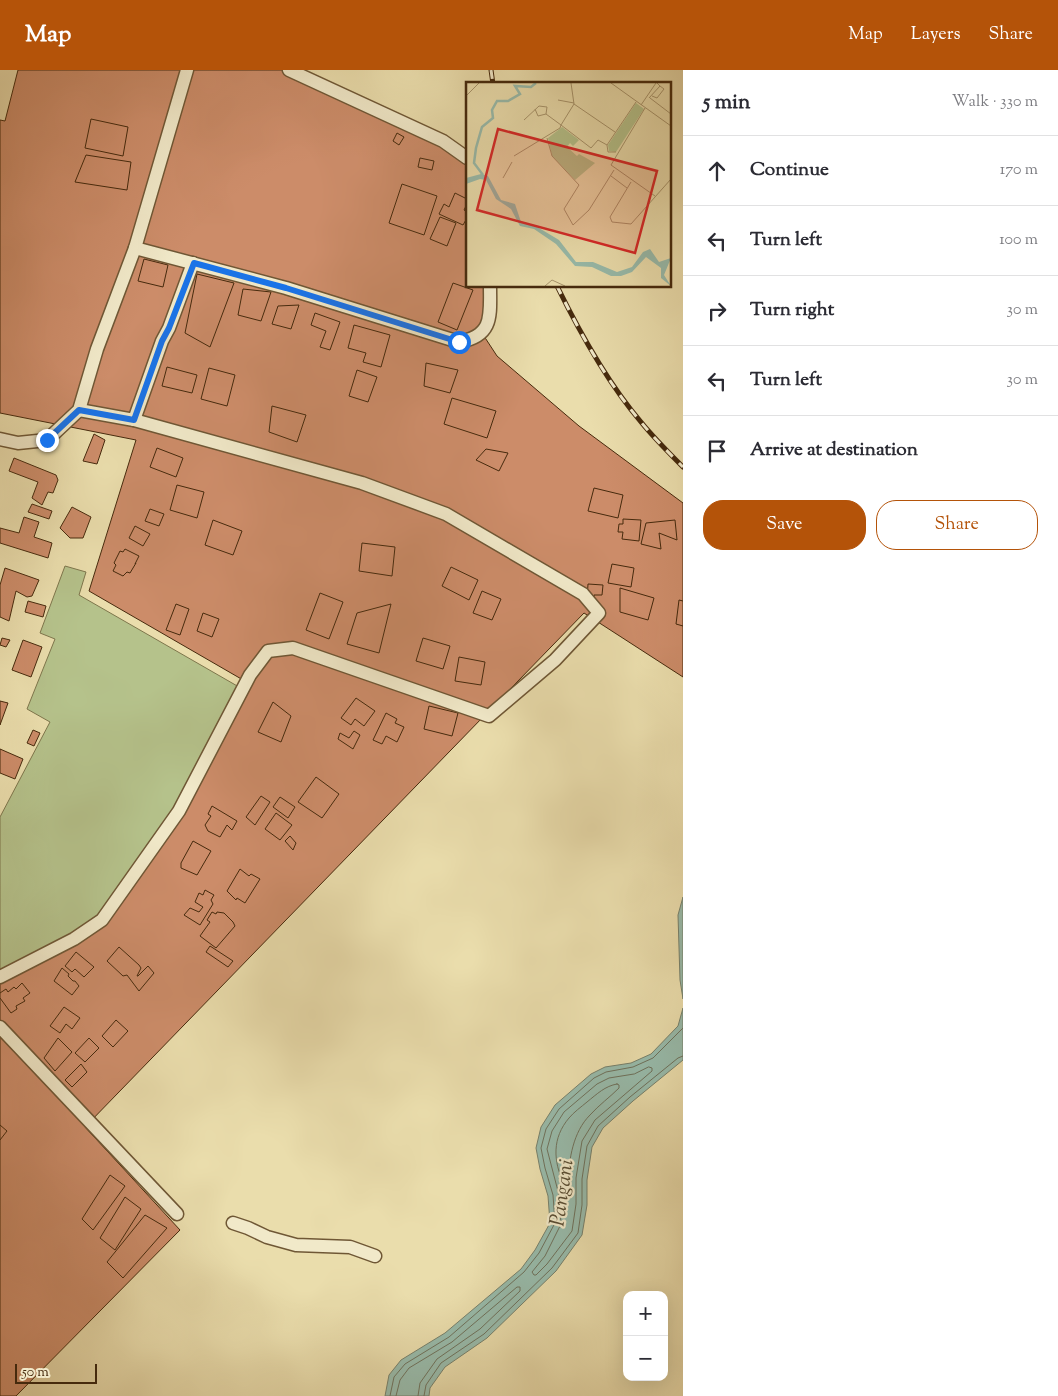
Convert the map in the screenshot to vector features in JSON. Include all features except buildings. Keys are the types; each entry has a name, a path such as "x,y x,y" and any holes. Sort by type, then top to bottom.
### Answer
{"street":[{"path":"0,440 18,442 47,440 79,410 97,349 135,248 187,70"},
{"path":"289,70 443,142 466,157"},
{"path":"135,248 286,288 459,342 471,340 485,330 490,317 490,288"},
{"path":"134,420 162,341 169,328 194,263"},
{"path":"0,977 74,939 102,920 178,811 250,675 268,651 293,648 489,716 555,660 599,613 582,594 446,514 362,483 134,420 79,410"},
{"path":"0,1027 177,1214"},
{"path":"232,1223 266,1237 296,1245 350,1247 375,1256"}],"green space":[{"path":"65,566 86,572 79,595 239,687 175,809 99,917 72,935 0,971 0,817 50,722 27,709 55,639 40,633"}],"water":[{"path":"683,897 683,999 680,980 678,915"},
{"name":"Pangani","path":"683,1008 683,1060 603,1128 592,1147 587,1180 587,1205 582,1235 556,1271 487,1338 445,1367 430,1388 429,1396 385,1396 389,1375 401,1360 445,1333 521,1269 535,1250 550,1223 548,1196 536,1148 541,1127 555,1105 591,1074 605,1067 631,1063 651,1054 678,1026"}],"railway":[{"path":"491,70 493,82"},
{"path":"558,288 585,339 617,390 646,428 683,467"}],"route":[{"path":"47,440 79,410 134,420 162,341 169,328 194,263 286,288 459,342"}]}
